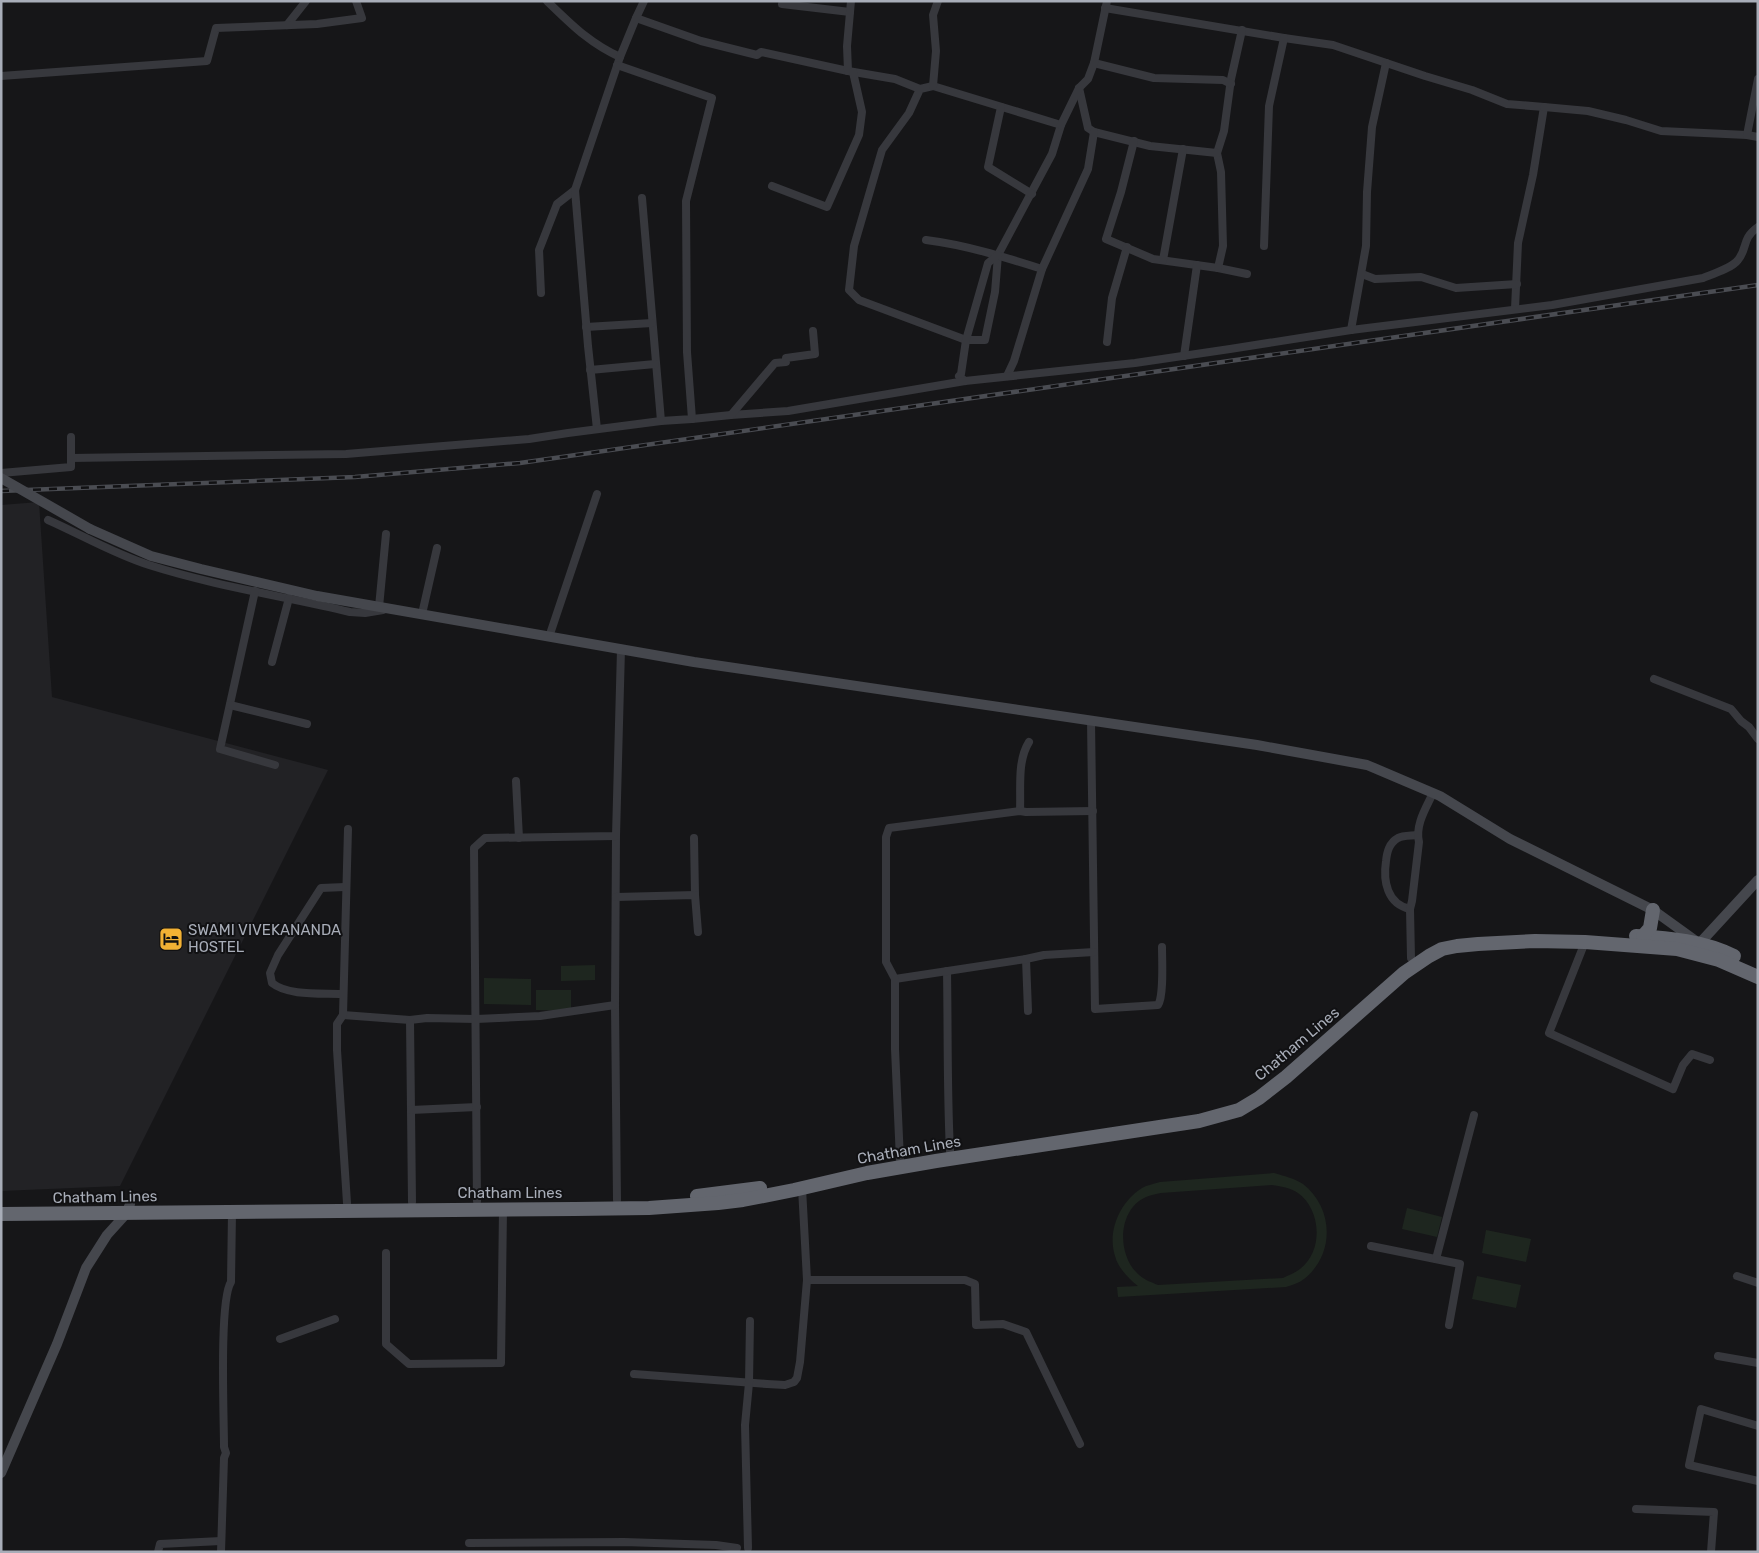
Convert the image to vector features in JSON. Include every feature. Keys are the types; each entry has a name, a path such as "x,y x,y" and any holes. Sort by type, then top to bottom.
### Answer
{"highway":[{"path":"1642,936 1650,928 1653,910"},
{"name":"Chatham Lines","path":"1,1207 232,1212 649,1208 718,1203 802,1188 900,1160 1206,1111 1234,1103 1258,1089 1411,958 1432,945 1458,937 1545,932 1642,936 1731,954 1758,968"},
{"name":"Chatham Lines","path":"1,1214 347,1203 617,1200 698,1196 1199,1121 1225,1115 1239,1110 1259,1098 1286,1078 1404,973 1442,949 1478,944 1535,941 1697,948 1758,977"}],"street":[{"path":"287,25 306,1"},
{"path":"1,76 207,61 216,28 316,24 362,18 356,1"},
{"path":"546,1 586,38 600,48 620,57"},
{"path":"597,430 586,327 575,190 617,65 644,1"},
{"path":"772,186 828,207 859,135 862,112 850,71 847,46 851,1"},
{"path":"933,86 936,51 933,15 938,1"},
{"path":"781,2 850,12"},
{"path":"965,381 959,376 961,374 966,340 988,263 998,255 1032,194 1052,154 1061,125 1079,88 1088,79 1094,63 1106,4 1284,38 1333,45 1472,90 1507,104 1588,111 1661,131 1758,137"},
{"path":"636,18 701,41 757,55 761,52 896,79 920,89 933,86 1061,125"},
{"path":"1218,268 1223,246 1221,172 1217,153 1224,131 1242,30"},
{"path":"1264,246 1269,106 1284,38"},
{"path":"1094,63 1154,78 1223,80 1231,84"},
{"path":"1351,330 1366,246 1367,192 1372,127 1386,63"},
{"path":"617,65 712,98 686,201 687,352 692,419"},
{"path":"1747,135 1758,79"},
{"path":"1079,88 1088,128 1094,132 1150,146 1217,153"},
{"path":"920,89 909,113 882,150 854,246 849,290 859,300 966,340 985,340 995,292 998,255"},
{"path":"1001,107 988,167 1032,194"},
{"path":"1515,309 1518,243 1533,175 1544,108"},
{"path":"1007,376 1014,362 1042,269 1088,169 1094,132"},
{"path":"1134,141 1121,192 1106,239 1153,259 1246,274"},
{"path":"1163,260 1184,150"},
{"path":"541,293 539,250 557,204 575,190"},
{"path":"642,198 661,421"},
{"path":"71,458 346,454 529,439 661,421 788,411 965,381 1184,356 1351,330 1552,305 1703,278 1719,272 1738,260 1749,233 1758,227"},
{"path":"926,240 998,255 1042,269"},
{"path":"1107,342 1112,298 1127,248"},
{"path":"1184,356 1197,265"},
{"path":"1362,274 1375,279 1393,280 1421,277 1456,288 1517,284"},
{"path":"586,327 652,323"},
{"path":"731,416 775,363 786,362 786,358 815,354 812,331"},
{"path":"590,370 655,364"},
{"path":"1,473 71,467 71,436"},
{"path":"1,478 90,529 151,556 201,570 317,596 694,662 1257,744 1367,765 1433,793 1510,839 1653,910 1697,948 1758,880"},
{"path":"549,637 596,494"},
{"path":"48,520 81,534 114,552 148,565 201,580 350,612 365,613 390,609"},
{"path":"379,607 386,534"},
{"path":"422,614 437,548"},
{"path":"256,591 220,749 274,766"},
{"path":"272,662 289,598"},
{"path":"617,1200 616,836 621,649"},
{"path":"1654,679 1730,710 1758,739"},
{"path":"230,706 307,724"},
{"path":"1091,721 1094,1009 1158,1005 1160,1003 1162,948"},
{"path":"1020,810 1022,761 1025,748 1029,742"},
{"path":"516,781 519,838"},
{"path":"1411,958 1410,909 1419,842 1418,835 1422,817 1433,793"},
{"path":"900,1160 895,1050 895,979 886,962 886,837 889,828 1020,810 1026,812 1093,811"},
{"path":"347,1203 337,1024 343,1015 342,994 348,830"},
{"path":"1410,909 1401,907 1387,891 1384,884 1384,869 1389,845 1400,837 1418,835"},
{"path":"477,1202 474,848 485,838 616,836"},
{"path":"694,838 694,895 698,932"},
{"path":"342,994 287,991 277,988 272,983 270,973 283,948 321,888 345,887"},
{"path":"616,897 694,895"},
{"path":"1585,942 1549,1033 1674,1089 1683,1065 1692,1054 1710,1060"},
{"path":"895,979 1044,955 1094,952"},
{"path":"1026,959 1028,1011"},
{"path":"947,971 950,1151"},
{"path":"343,1015 410,1020 427,1018 476,1019 540,1016 615,1005"},
{"path":"410,1020 412,1202"},
{"path":"411,1110 476,1106"},
{"path":"1436,1259 1474,1115"},
{"path":"634,1374 749,1383 785,1384 794,1382 797,1378 800,1362 807,1280 802,1188"},
{"path":"1,1473 57,1344 86,1268 107,1235 128,1209"},
{"path":"386,1253 386,1344 409,1364 501,1363 503,1209"},
{"path":"221,1552 224,1458 226,1452 224,1446 224,1324 228,1288 232,1282 232,1212"},
{"path":"1371,1246 1460,1264 1449,1325"},
{"path":"1737,1276 1758,1283"},
{"path":"807,1280 964,1280 975,1284 976,1325 1003,1324 1026,1332 1080,1444"},
{"path":"280,1339 335,1319"},
{"path":"748,1548 745,1425 749,1383 750,1321"},
{"path":"1718,1356 1758,1363"},
{"path":"1758,1426 1701,1409 1689,1465 1758,1482"},
{"path":"1636,1509 1714,1512 1711,1552"},
{"path":"158,1552 160,1544 221,1541"},
{"path":"469,1543 624,1542 716,1545 737,1548"}],"shaded area":[{"path":"39,502 52,697 328,770 120,1186 1,1191 1,505"},
{"path":"595,965 595,980 561,981 561,966"},
{"path":"484,978 531,979 531,1005 484,1004"},
{"path":"536,990 571,990 571,1011 536,1010"},
{"path":"1274,1173 1296,1180 1313,1194 1321,1206 1325,1218 1327,1232 1321,1257 1314,1269 1304,1279 1286,1287 1118,1297 1117,1287 1138,1286 1124,1273 1115,1256 1113,1237 1117,1218 1127,1201 1134,1194 1144,1187 1160,1182","holes":["1272,1185 1298,1193 1306,1200 1315,1219 1317,1230 1313,1252 1308,1261 1296,1272 1283,1278 1158,1285 1143,1278 1131,1266 1126,1256 1124,1245 1123,1233 1125,1222 1136,1203 1146,1197 1161,1193"]},
{"path":"1407,1208 1442,1217 1437,1237 1402,1229"},
{"path":"1486,1230 1531,1239 1526,1262 1482,1253"},
{"path":"1477,1276 1521,1285 1516,1308 1472,1299"}],"railway":[{"path":"1,491 355,477 520,463 1758,285"}],"place":[{"name":"SWAMI VIVEKANANDA HOSTEL","path":"171,939"}]}
